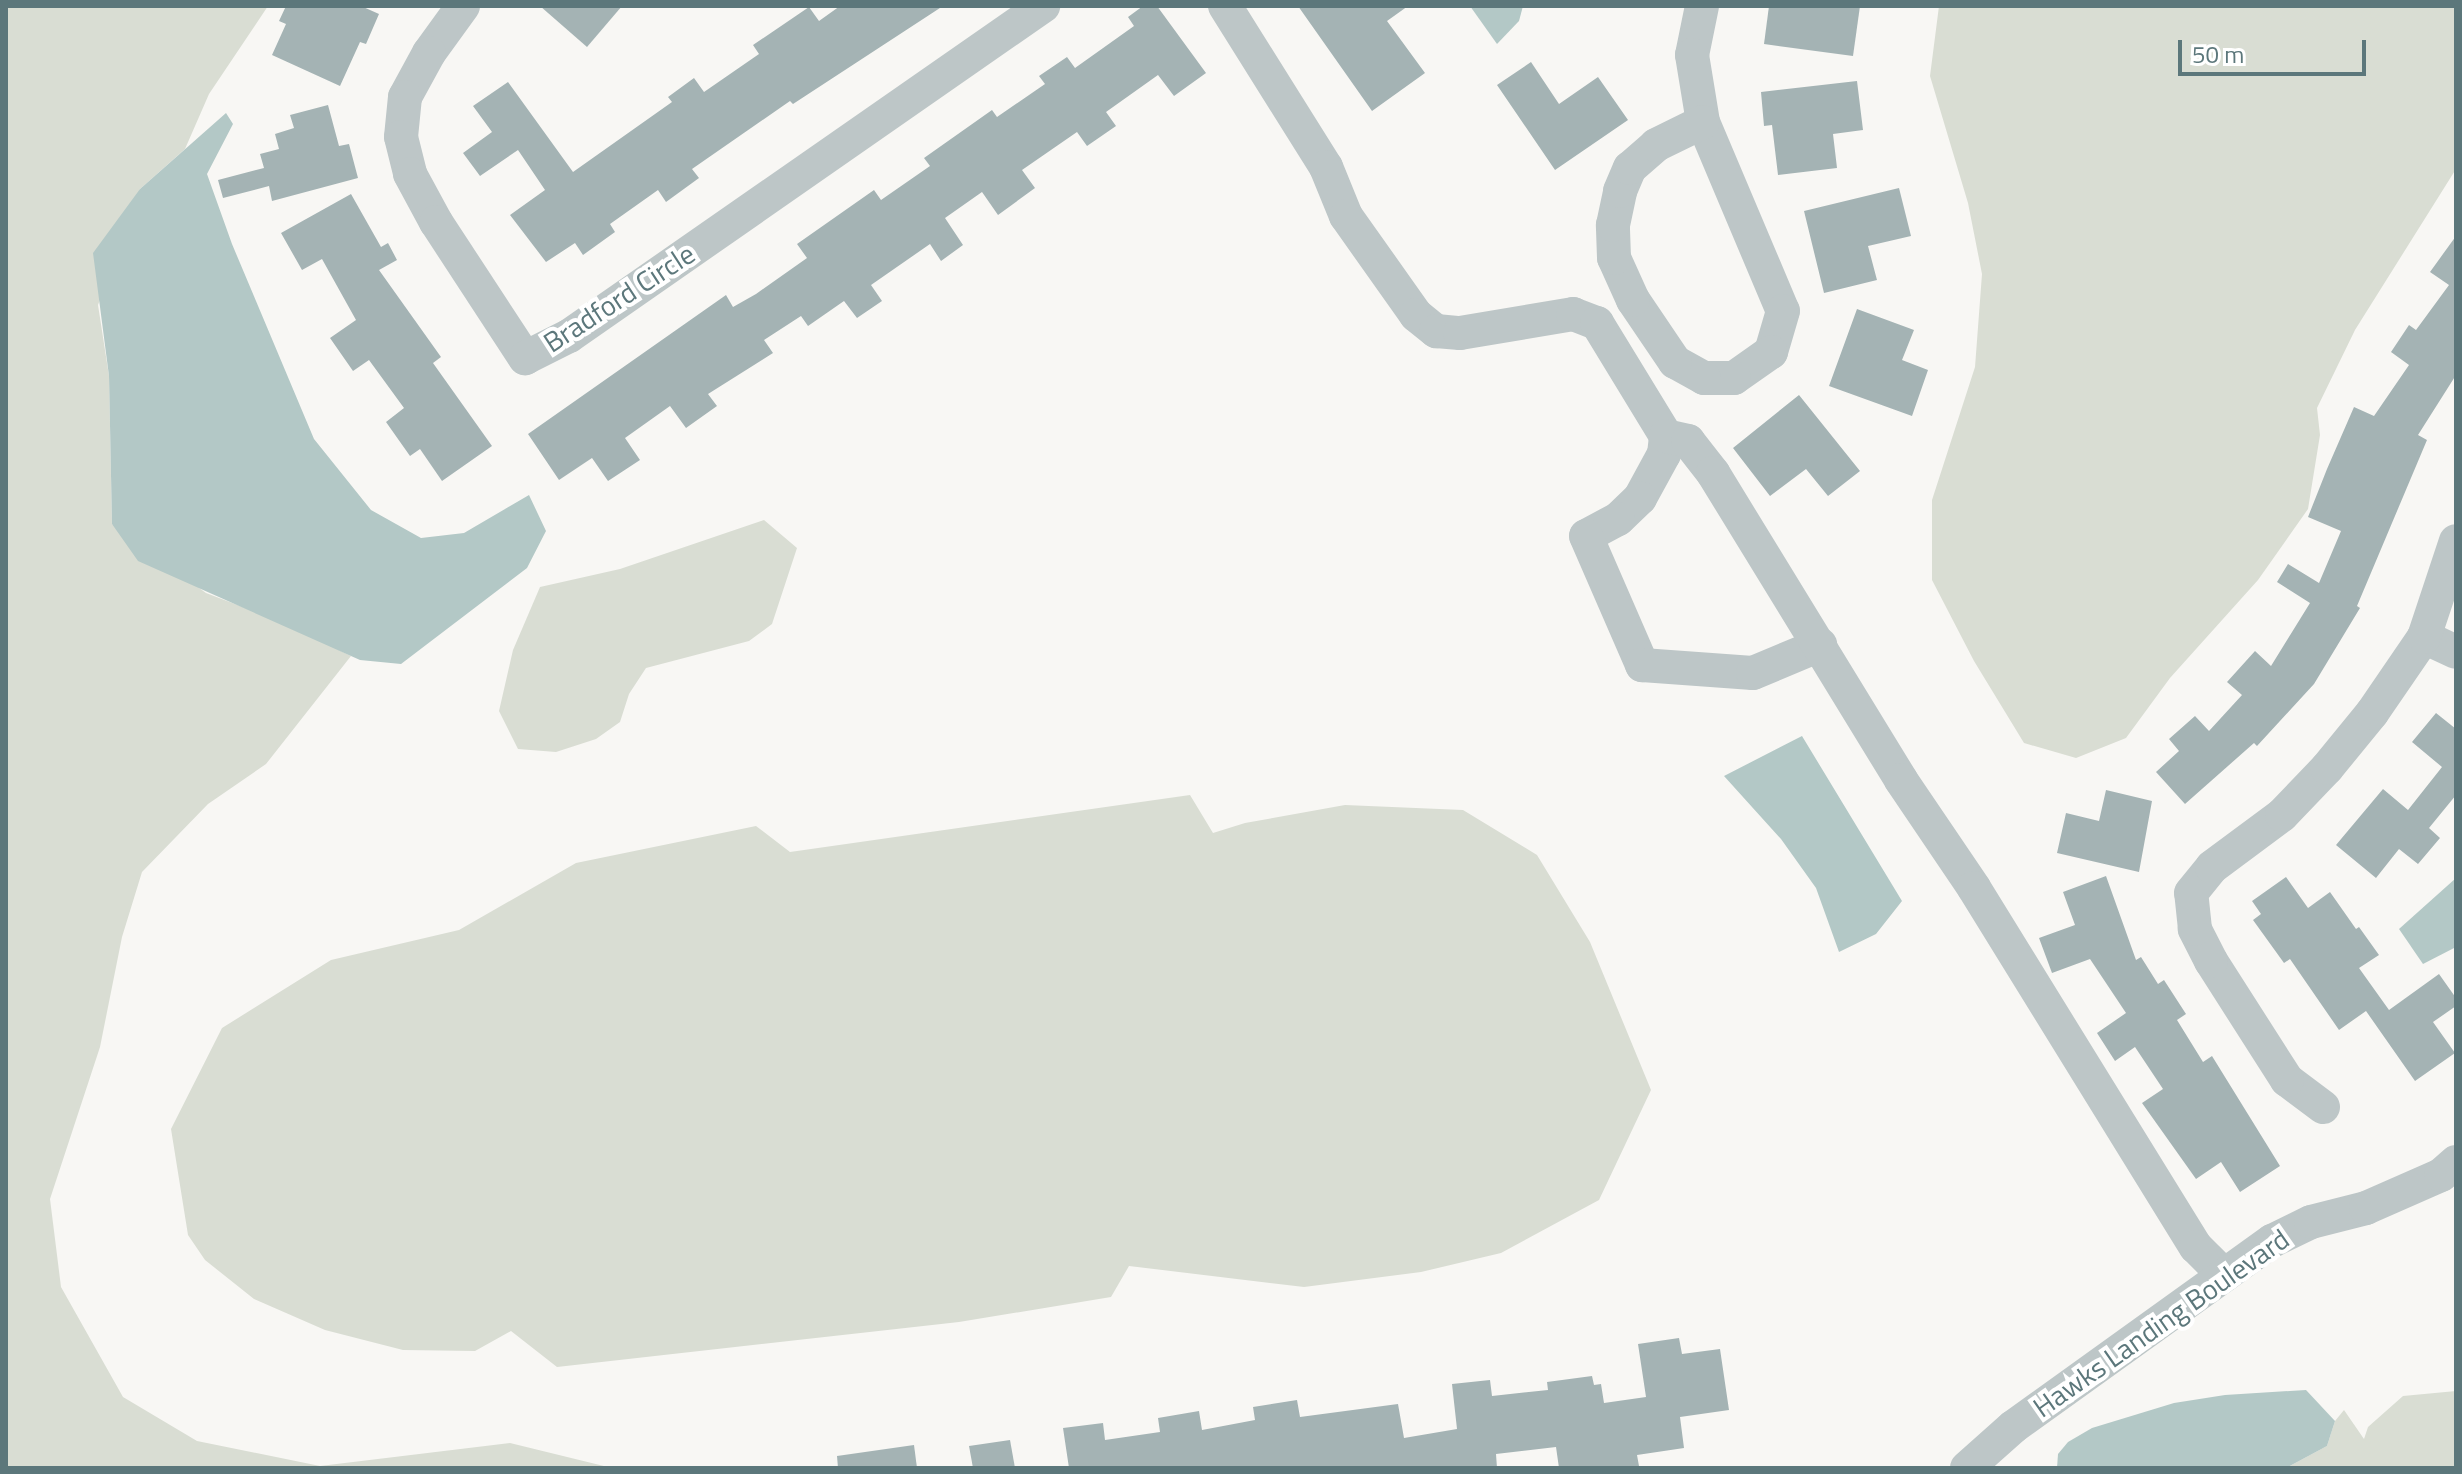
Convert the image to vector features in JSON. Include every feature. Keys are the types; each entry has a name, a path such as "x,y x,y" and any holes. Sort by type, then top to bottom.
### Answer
{"street":[{"name":"Bradford Circle","path":"463,6 429,53 405,97 401,137 410,174 436,222 525,358 569,336 1043,6"},
{"path":"1225,6 1326,167 1346,216 1416,315 1436,331 1460,333 1573,314 1597,323 1666,436 1664,454 1640,498 1618,519 1586,536 1642,665 1753,673 1820,645"},
{"path":"1702,6 1692,55 1703,122 1783,311 1771,352 1734,378 1704,378 1675,362 1633,300 1614,258 1613,225 1620,191 1630,168 1656,145 1703,122"},
{"path":"1666,436 1688,441 1713,473 2196,1247 2224,1275"},
{"path":"2323,1107 2287,1080 2211,961 2195,929 2191,893 2212,867 2282,815 2327,768 2372,713 2424,637 2456,541"},
{"path":"2424,637 2456,652"},
{"name":"Hawks Landing Boulevard","path":"1967,1468 2013,1427 2272,1241 2311,1222 2366,1208 2441,1175 2456,1162"}],"shaded area":[{"path":"6,6 268,6 209,94 185,149 140,189 98,305 109,376 112,524 206,593 280,621 351,656 266,764 208,804 142,872 122,937 100,1047 50,1199 61,1287 123,1397 197,1441 320,1466 510,1443 612,1468 6,1468"},
{"path":"1470,6 1523,6 1519,21 1497,44"},
{"path":"1939,6 2456,6 2456,169 2355,330 2317,408 2320,435 2308,509 2258,580 2170,678 2126,738 2076,758 2024,743 1974,661 1932,580 1932,500 1975,367 1982,274 1968,203 1930,76"},
{"path":"226,113 233,124 207,174 232,244 314,439 371,510 421,538 464,533 529,495 546,531 527,568 401,664 360,660 138,561 112,524 109,376 93,253 140,189"},
{"path":"764,520 797,548 772,624 749,641 646,668 629,694 620,722 596,739 556,752 518,749 499,711 513,650 540,587 620,569"},
{"path":"1802,736 1902,901 1876,934 1839,952 1816,888 1781,839 1724,776"},
{"path":"1190,795 1213,833 1245,823 1345,805 1463,810 1537,855 1590,942 1651,1090 1599,1200 1501,1253 1421,1272 1304,1287 1129,1266 1111,1297 959,1322 557,1367 511,1331 475,1351 403,1350 325,1330 254,1299 205,1260 188,1235 171,1129 222,1028 331,960 459,930 576,863 756,826 790,852"},
{"path":"2456,878 2456,947 2423,964 2399,929"},
{"path":"2306,1390 2335,1421 2327,1446 2286,1468 2057,1468 2058,1454 2068,1442 2092,1428 2174,1403 2225,1395"},
{"path":"2456,1391 2456,1468 2286,1468 2327,1446 2335,1421 2344,1410 2364,1439 2368,1427 2403,1396"}],"building":[{"path":"286,6 361,6 379,14 366,44 360,42 340,86 272,55 286,24 279,21"},
{"path":"540,6 622,6 587,47"},
{"path":"840,6 943,6 793,104 790,101 692,169 699,178 666,202 658,190 610,224 615,232 583,255 575,243 546,262 510,215 545,190 518,150 480,176 463,153 492,132 473,106 508,82 573,172 672,102 668,97 694,78 704,92 759,54 753,45 809,7 819,21"},
{"path":"1143,6 1157,6 1206,73 1174,96 1158,75 1106,112 1116,126 1087,146 1077,132 1022,170 1035,188 998,215 982,192 945,218 963,245 941,261 930,244 871,285 882,301 857,318 844,301 808,326 801,316 764,340 773,353 708,394 717,406 686,428 670,406 625,438 640,460 608,481 592,458 559,480 528,434 726,295 733,307 756,294 807,258 797,244 874,190 881,200 930,166 924,158 992,110 997,117 1045,84 1039,76 1067,57 1075,68 1134,26 1128,17"},
{"path":"1298,6 1408,6 1387,21 1425,73 1372,111"},
{"path":"1769,6 1860,6 1853,56 1764,44"},
{"path":"1531,62 1559,104 1598,77 1628,120 1555,170 1497,85"},
{"path":"1857,81 1863,130 1833,134 1837,168 1778,175 1772,125 1764,126 1761,92"},
{"path":"328,105 339,146 349,144 358,178 272,201 269,186 223,198 218,180 264,168 260,154 279,149 275,134 294,128 290,115"},
{"path":"1899,188 1911,236 1868,246 1877,280 1824,293 1804,211"},
{"path":"351,194 381,247 388,243 397,260 379,270 441,357 433,363 492,446 442,481 420,449 410,456 386,422 404,408 369,360 353,371 330,338 356,320 322,259 302,270 281,233"},
{"path":"2456,236 2456,375 2418,435 2427,440 2357,606 2360,608 2314,684 2257,746 2254,743 2185,804 2156,772 2179,751 2169,739 2195,716 2209,731 2242,695 2227,682 2255,651 2271,666 2310,603 2277,582 2288,564 2319,583 2341,531 2308,517 2354,407 2374,416 2409,365 2391,352 2409,325 2416,330 2449,285 2430,272"},
{"path":"1857,309 1914,330 1902,360 1928,370 1912,416 1829,386"},
{"path":"1799,395 1860,471 1828,496 1806,469 1770,496 1733,448"},
{"path":"2436,713 2456,729 2456,795 2429,828 2440,838 2418,864 2399,849 2376,878 2336,845 2383,789 2408,810 2442,767 2412,742"},
{"path":"2106,790 2152,801 2139,872 2057,853 2066,813 2099,821"},
{"path":"2106,876 2136,960 2141,957 2158,984 2164,980 2186,1014 2177,1020 2203,1062 2212,1056 2280,1166 2240,1192 2221,1162 2196,1179 2142,1103 2163,1089 2135,1047 2115,1061 2097,1033 2126,1013 2090,959 2052,973 2039,938 2075,925 2063,892"},
{"path":"2286,877 2308,908 2330,892 2356,929 2359,927 2379,955 2359,968 2389,1010 2439,974 2456,998 2456,1006 2433,1022 2455,1053 2415,1081 2366,1011 2339,1030 2290,959 2284,963 2253,920 2261,914 2252,901"},
{"path":"1679,1338 1682,1354 1720,1349 1729,1410 1680,1417 1684,1448 1637,1455 1639,1466 1559,1468 1556,1447 1496,1454 1497,1468 1069,1468 1063,1428 1103,1423 1105,1440 1160,1432 1158,1418 1199,1411 1202,1430 1255,1420 1253,1407 1297,1400 1300,1417 1398,1404 1404,1438 1457,1429 1452,1384 1490,1380 1492,1396 1548,1390 1547,1382 1592,1376 1594,1385 1601,1384 1604,1403 1646,1397 1638,1344"},
{"path":"1010,1440 1015,1468 973,1468 969,1446"},
{"path":"914,1445 917,1468 838,1468 837,1456"}]}
